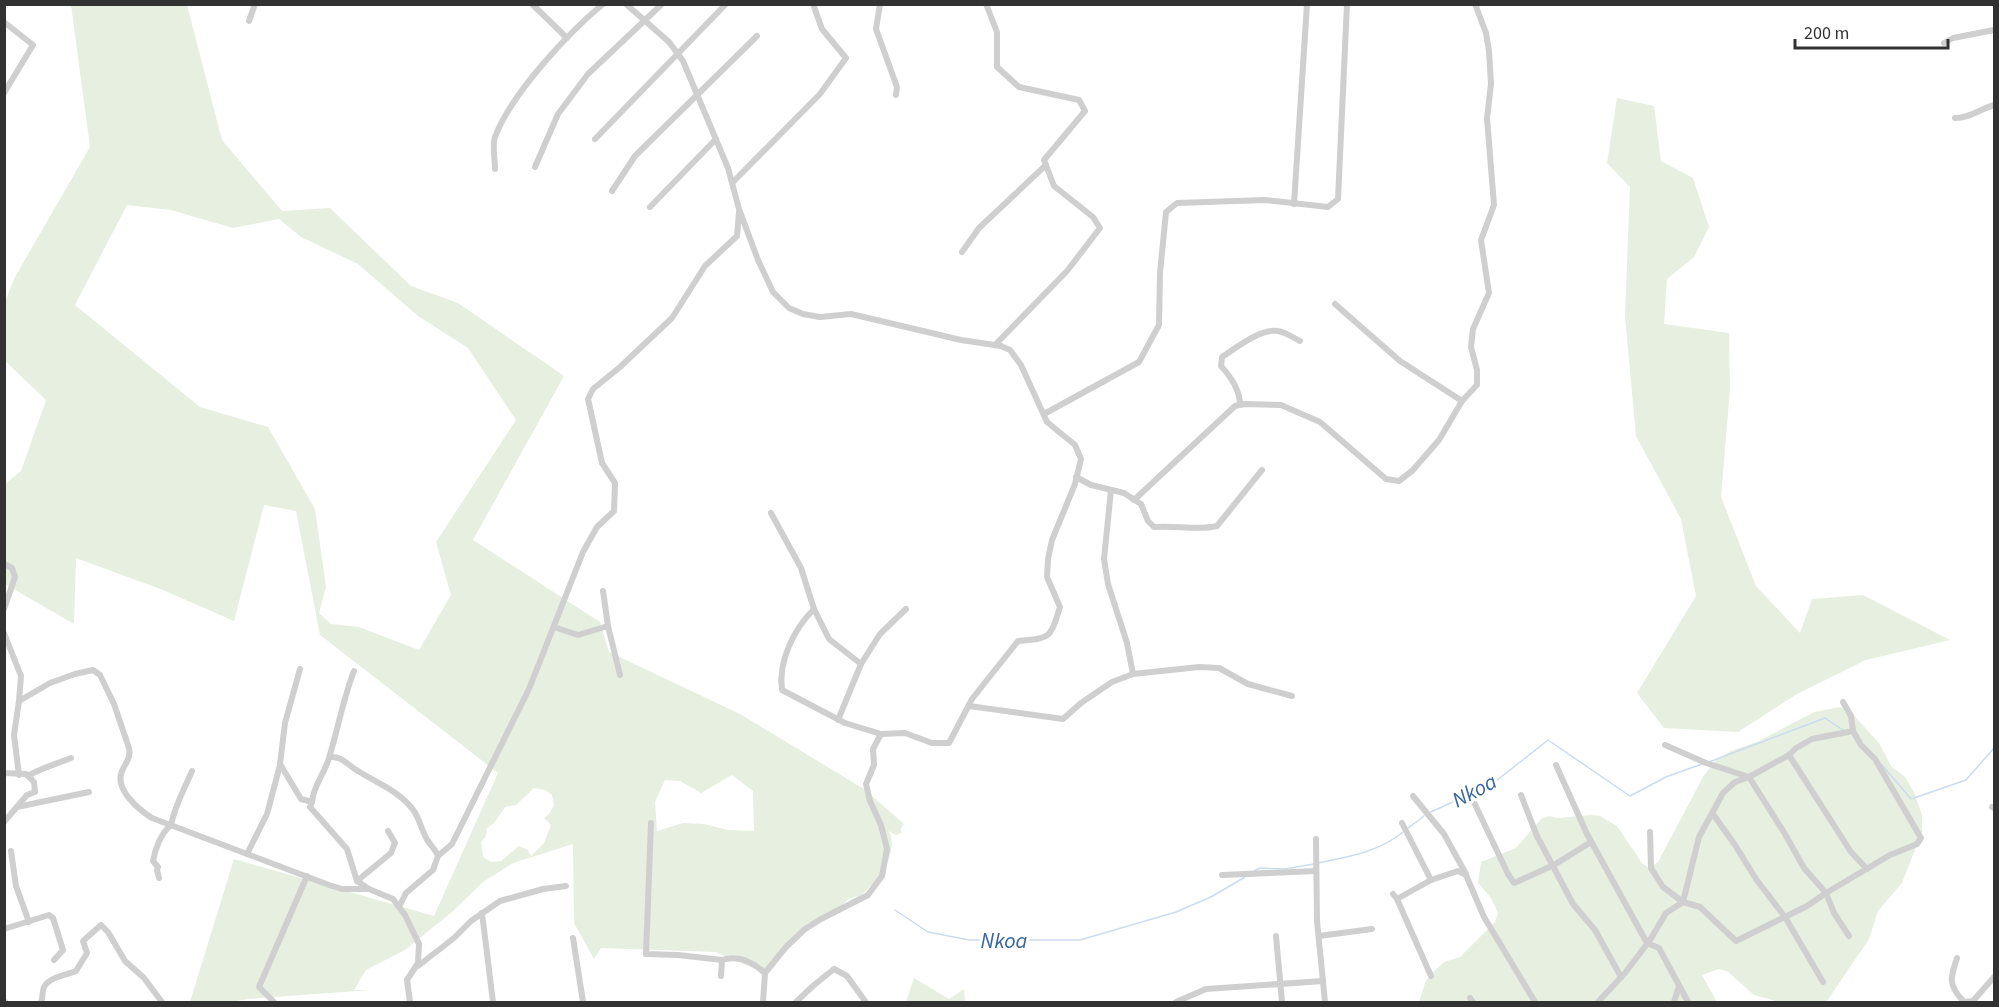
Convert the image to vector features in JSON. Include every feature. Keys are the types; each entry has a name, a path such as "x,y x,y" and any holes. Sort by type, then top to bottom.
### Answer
{"street":[{"path":"249,21 255,4"},
{"path":"532,4 567,38"},
{"path":"495,169 494,139 511,106 567,38 603,4"},
{"path":"626,4 669,42 683,61 728,168 758,260 774,292 789,308 802,314 820,317 851,314 1010,350 1021,365 1047,422 1075,445 1081,459 1052,540 1048,559 1047,577 1060,608 1052,632 1042,639 1018,641 972,699 949,743 932,743 904,733 881,734 838,720 782,690 781,682 786,656 794,635 814,609"},
{"path":"535,167 558,114 588,74 646,22 662,4"},
{"path":"595,139 726,4"},
{"path":"732,183 820,94 846,58 822,29 813,4"},
{"path":"880,4 876,29 897,87 896,95"},
{"path":"986,4 998,32 997,67 1019,87 1079,100 1085,111 1044,160 1054,186 1093,217 1100,228 1067,271 995,345"},
{"path":"1294,204 1307,4"},
{"path":"1044,414 1138,362 1144,354 1159,325 1160,273 1166,212 1178,203 1265,201 1328,207 1338,198 1347,4"},
{"path":"1134,500 1235,406 1240,405 1281,405 1320,422 1386,479 1399,481 1412,471 1439,440 1461,401 1477,385 1477,370 1472,347 1473,329 1489,293 1481,240 1494,205 1487,118 1491,84 1489,51 1486,33 1475,4"},
{"path":"4,22 33,45 4,93"},
{"path":"1944,43 1953,38 1995,30"},
{"path":"612,191 635,156 757,36"},
{"path":"1955,118 1968,118 1995,105"},
{"path":"650,207 716,139"},
{"path":"962,252 979,228 1046,165"},
{"path":"399,907 406,893 433,870 438,856 452,844 463,824 529,689 583,552 597,527 614,511 615,483 602,463 588,399 593,389 672,318 705,266 737,236 740,209"},
{"path":"1335,304 1400,361 1461,401"},
{"path":"1240,405 1240,395 1221,366 1222,357 1248,340 1266,332 1279,331 1300,341"},
{"path":"1076,477 1091,485 1124,493 1141,504 1148,521 1154,527 1174,525 1206,529 1217,526 1262,470"},
{"path":"1111,490 1104,559 1108,584 1127,643 1133,674"},
{"path":"771,513 801,568 814,609 829,639 861,664"},
{"path":"4,564 12,568 15,577 4,609"},
{"path":"603,591 608,626 620,675"},
{"path":"838,720 861,664 880,634 906,609"},
{"path":"554,627 578,635 608,626"},
{"path":"4,633 21,675 20,701 14,735 19,775"},
{"path":"969,706 1063,719 1081,703 1112,682 1133,674 1199,668 1219,668 1248,684 1292,696"},
{"path":"247,854 267,814 280,764 285,723 300,669"},
{"path":"20,701 50,683 93,670 100,675 114,704 129,748 131,756 121,774 122,785 136,807 152,818 342,889 369,889"},
{"path":"354,671 331,746 330,757 319,779 310,807 347,849 357,880 369,889 393,899 405,915 419,944 418,963 414,971"},
{"path":"1650,832 1651,868 1663,887 1683,902 1700,907 1736,941 1807,906 1890,855 1917,844 1921,838 1875,759 1861,745 1853,730 1851,716 1843,702"},
{"path":"1598,1002 1622,977 1666,912 1683,902 1699,837 1724,793 1735,782 1789,755 1812,739 1853,730"},
{"path":"763,1002 765,973 786,947 805,929 868,895 882,876 887,849 866,784 874,765 873,749 881,734"},
{"path":"1665,745 1706,763 1749,777 1804,868 1826,893 1834,913 1850,936"},
{"path":"1789,755 1851,852 1867,869"},
{"path":"330,757 345,760 356,770 403,798 415,812 438,856"},
{"path":"28,777 32,773 71,758"},
{"path":"280,764 301,799 312,802"},
{"path":"1556,765 1591,842 1647,943 1659,948 1688,1002"},
{"path":"159,878 158,867 153,861 154,855 166,829 171,825 179,796 185,790 192,771"},
{"path":"4,773 19,775 21,773 28,777 34,782 35,792 27,795 4,822"},
{"path":"16,807 89,792"},
{"path":"1521,795 1537,836 1554,864 1573,904 1595,930 1622,977"},
{"path":"1413,796 1444,834 1466,875 1484,917 1535,1002"},
{"path":"1471,796 1514,883 1554,864 1591,842"},
{"path":"1713,814 1756,879 1785,917 1822,982"},
{"path":"1402,822 1431,880"},
{"path":"651,823 646,954 722,960 743,959 765,973"},
{"path":"357,880 391,853 395,843 388,831"},
{"path":"1316,839 1319,936 1325,1002"},
{"path":"11,851 16,886 29,922"},
{"path":"1222,875 1316,871"},
{"path":"1431,976 1395,896 1458,871 1466,875"},
{"path":"274,1002 259,987 307,876"},
{"path":"410,1002 407,980 422,962 447,944 471,921 500,901 543,889 566,886"},
{"path":"482,913 493,1002"},
{"path":"4,929 49,915 53,918 63,950 54,960"},
{"path":"41,1002 44,987 48,983 76,971 87,953 83,941 101,925 125,962 144,978 162,1002"},
{"path":"1319,936 1372,929"},
{"path":"1276,936 1282,1002"},
{"path":"573,938 583,1002"},
{"path":"1958,958 1951,983 1954,991 1964,1002 1973,1001 1995,977"},
{"path":"722,960 722,976"},
{"path":"796,1002 834,969 847,976 865,1001"},
{"path":"1176,1002 1206,989 1323,981"},
{"path":"1674,1002 1679,986"}],"green space":[{"path":"71,5 187,5 222,140 282,211 330,208 411,286 458,303 564,376 473,540 600,622 609,652 740,714 864,789 904,824 901,833 896,835 889,831 891,850 880,881 860,896 850,898 829,917 784,945 767,974 715,952 601,948 594,959 574,923 573,844 513,863 483,882 452,912 405,950 366,970 354,990 371,990 231,1002 190,1002 234,859 434,916 498,773 320,635 296,511 264,505 234,621 163,590 76,558 74,624 5,584 5,484 21,471 46,400 5,361 4,304 15,277 90,147","holes":["127,205 171,210 233,228 279,219 301,237 358,264 418,316 468,348 516,420 436,542 451,595 419,650 359,627 331,624 319,613 326,587 315,509 268,427 200,407 75,305","732,775 753,791 754,831 728,830 704,824 683,823 657,831 655,802 665,780 680,781 701,793","534,788 545,790 552,795 554,805 544,818 551,825 544,843 531,856 528,850 519,846 501,861 491,862 483,857 481,842 486,836 487,828 495,822 505,807 516,805"]},
{"path":"1617,98 1654,106 1661,161 1693,178 1709,227 1694,257 1667,279 1664,324 1729,333 1730,389 1721,497 1756,586 1800,633 1812,599 1863,595 1950,640 1866,660 1797,694 1738,732 1664,728 1637,693 1696,596 1681,519 1636,436 1625,316 1630,187 1607,163"},
{"path":"1840,707 1849,710 1879,743 1891,766 1905,777 1914,792 1922,815 1922,832 1902,883 1878,911 1869,939 1827,1001 1779,1002 1754,995 1727,971 1719,969 1702,975 1717,1002 1419,1002 1430,975 1444,962 1460,957 1495,922 1498,913 1491,898 1478,883 1481,862 1516,848 1541,819 1549,816 1558,818 1600,816 1617,826 1642,863 1649,868 1658,862 1703,777 1715,761 1731,751 1757,742 1814,712"},
{"path":"914,978 949,999 964,989 965,1002 906,1002"}],"waterway":[{"name":"Nkoa","path":"1709,762 1825,718 1843,730"},
{"name":"Nkoa","path":"1472,793 1496,781 1548,740 1630,796 1666,777 1702,764"},
{"name":"Nkoa","path":"1882,765 1911,799 1966,780 1994,748"},
{"name":"Nkoa","path":"1431,812 1468,795"},
{"name":"Nkoa","path":"1407,829 1424,816"},
{"name":"Nkoa","path":"1318,863 1373,849 1403,832"},
{"name":"Nkoa","path":"1254,871 1260,868 1285,869 1314,864"},
{"name":"Nkoa","path":"895,910 928,932 969,940 1080,940 1176,912 1211,897 1245,877"}]}
